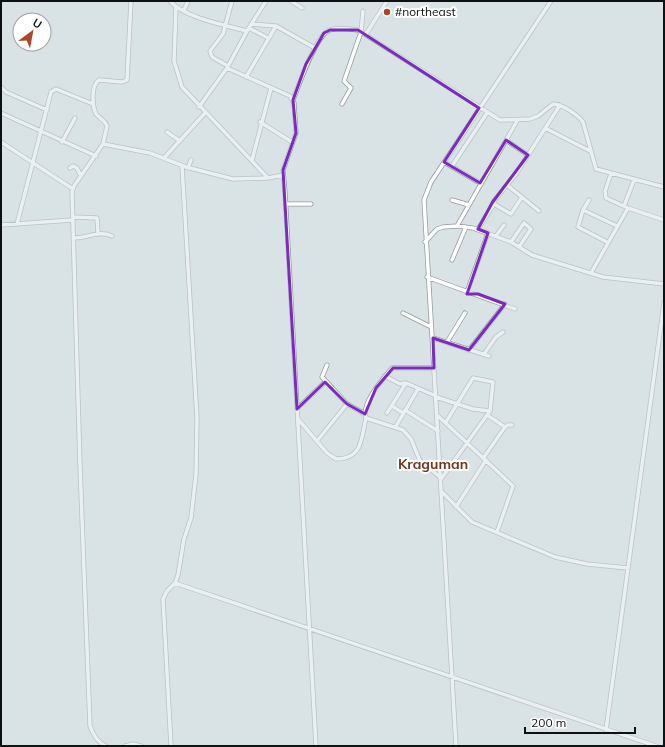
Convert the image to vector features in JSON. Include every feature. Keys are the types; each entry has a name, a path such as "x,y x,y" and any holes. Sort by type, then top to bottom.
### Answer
{"street":[{"path":"106,746 98,741 92,734 90,726 80,466 73,189 103,144 107,126 97,114 94,104 94,86 97,81 122,82 127,80 131,1"},
{"path":"170,1 176,7 201,19 249,28 276,26 315,48"},
{"path":"184,10 188,1"},
{"path":"232,1 224,24 223,34 211,48 210,53 214,58 227,67 290,96 293,100"},
{"path":"199,107 227,67 266,1"},
{"path":"291,1 302,8"},
{"path":"366,34 387,1"},
{"path":"456,746 433,338 427,277 424,200 428,187 551,1"},
{"path":"176,7 174,61 176,72 182,87 199,107 268,178"},
{"path":"342,104 350,88 344,81 361,32 363,11"},
{"path":"246,77 276,26"},
{"path":"249,28 268,38"},
{"path":"316,746 286,204 283,175 296,133 293,100 306,64 324,33 330,30 349,29 366,34 479,108 500,120 517,121 538,116 553,104 560,106 580,118 583,122 596,169 664,187"},
{"path":"1,87 6,92 47,110"},
{"path":"252,161 251,157 260,122 271,88"},
{"path":"17,224 34,163 51,92 54,90 94,104"},
{"path":"478,229 494,204 493,202 516,174 560,106"},
{"path":"1,113 62,142 96,156"},
{"path":"164,158 205,113"},
{"path":"452,166 487,113"},
{"path":"62,142 74,118"},
{"path":"457,226 480,183 517,121"},
{"path":"260,122 292,142"},
{"path":"545,128 590,151"},
{"path":"168,132 180,140"},
{"path":"506,140 528,155"},
{"path":"1,142 73,189"},
{"path":"103,144 150,153 188,168 238,180 268,178 283,175"},
{"path":"188,168 192,160"},
{"path":"444,162 480,183"},
{"path":"70,168 73,166 77,168 81,176"},
{"path":"171,746 163,599 166,591 175,583 178,575 184,539 191,518 196,474 197,418 182,166"},
{"path":"611,174 604,197 626,207 664,220"},
{"path":"591,273 626,207 634,180"},
{"path":"506,185 539,211"},
{"path":"494,204 511,214 522,197"},
{"path":"452,200 469,205"},
{"path":"589,200 582,210 577,224 578,227 607,242"},
{"path":"286,204 311,204"},
{"path":"582,210 617,226"},
{"path":"1,226 95,217 98,220 98,233"},
{"path":"511,242 524,223 531,229 519,247"},
{"path":"496,236 504,225"},
{"path":"425,242 437,229 457,226 478,229 511,242 532,255 591,273 614,279 664,284"},
{"path":"452,260 466,227"},
{"path":"74,238 85,238 98,233 112,236"},
{"path":"467,292 488,233"},
{"path":"427,277 467,292 478,294 515,309"},
{"path":"606,730 664,302"},
{"path":"469,350 505,304"},
{"path":"403,313 431,327"},
{"path":"448,342 465,313"},
{"path":"484,354 496,337 503,332"},
{"path":"433,338 490,356"},
{"path":"327,365 322,376 325,382 346,404 366,416 396,426 408,434 420,461 440,478"},
{"path":"298,418 331,456 344,459 358,451 371,397 392,368 434,368"},
{"path":"386,376 400,384 406,383 436,397 456,404 473,409 490,411"},
{"path":"440,478 468,443 490,411 494,385 492,381 473,378 446,422"},
{"path":"297,409 325,382"},
{"path":"387,413 406,383"},
{"path":"396,426 418,389"},
{"path":"317,441 346,404"},
{"path":"392,406 438,431"},
{"path":"437,415 485,458 513,486 497,532"},
{"path":"487,415 505,427"},
{"path":"456,507 505,427 512,425"},
{"path":"442,492 472,522 555,557 587,564 628,568"},
{"path":"175,583 656,746"},
{"path":"125,746 133,744 140,745"}],"highlighted area":[{"path":"330,30 358,30 479,108 444,162 480,183 506,140 528,155 492,203 478,229 488,233 467,294 478,294 505,304 469,350 433,338 434,368 393,368 376,388 365,414 347,404 325,382 297,409 283,170 296,133 293,100 306,64 324,33"}],"place":[{"name":"#northeast","path":"387,12"}],"district":[{"name":"Kraguman","path":"433,464"}]}
